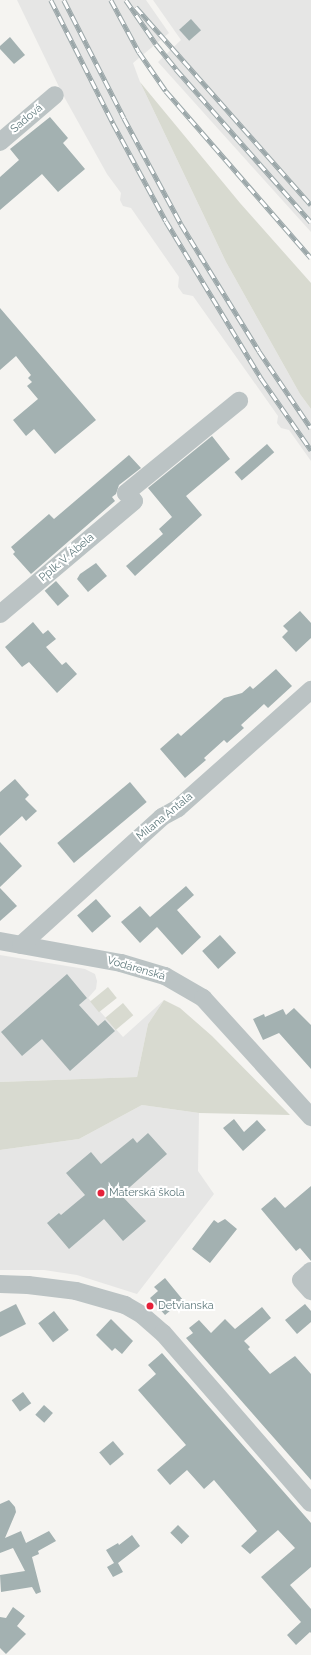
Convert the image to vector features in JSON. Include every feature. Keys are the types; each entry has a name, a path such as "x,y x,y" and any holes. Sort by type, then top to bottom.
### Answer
{"street":[{"name":"Sadová","path":"0,142 55,96"},
{"name":"Pplk. V. Ábela","path":"0,614 134,501 126,492 239,401"},
{"name":"Milana Antala","path":"21,945 162,817 178,808 311,690"},
{"name":"Vodárenská","path":"0,941 121,963 165,976 203,998 311,1117"},
{"path":"311,1271 301,1280 311,1291"},
{"path":"0,1284 28,1285 76,1291 125,1305 142,1315 163,1334 311,1503"}],"shaded area":[{"path":"17,0 146,0 169,33 133,63 140,82 226,262 300,394 311,409 311,461 289,430 281,428 277,423 278,416 193,296 183,294 178,287 179,277 131,208 123,206 120,200 121,193 107,174 62,93"},
{"path":"153,0 311,0 311,232 158,62 181,40"},
{"path":"140,82 240,203 311,283 311,409 300,394 226,262"},
{"path":"0,955 85,969 95,974 97,981 96,989 88,998 123,1037 164,1000 148,1024 137,1077 0,1082"},
{"path":"108,987 117,998 99,1012 90,1001"},
{"path":"164,1000 180,1008 212,1036 290,1115 199,1113 142,1105 79,1139 0,1150 0,1082 137,1077 148,1024"},
{"path":"123,1003 133,1015 116,1030 105,1018"},
{"path":"142,1105 199,1113 198,1171 214,1194 137,1294 77,1275 44,1270 0,1270 0,1150 79,1139"}],"building":[{"path":"191,19 201,30 189,41 179,30"},
{"path":"10,37 25,55 14,64 0,49 0,46"},
{"path":"50,117 68,138 63,143 85,169 58,192 42,174 0,210 0,177 19,160 10,149"},
{"path":"0,308 96,420 55,454 34,429 26,436 13,420 38,399 27,386 32,382 28,378 31,375 16,356 0,370"},
{"path":"212,436 230,459 186,496 202,515 135,576 126,566 163,534 159,529 172,517 148,488"},
{"path":"267,444 274,452 242,481 235,472"},
{"path":"129,455 141,468 119,485 116,494 112,497 115,501 31,574 13,554 15,552 11,547 49,514 54,519"},
{"path":"96,563 107,576 88,592 77,579 80,574"},
{"path":"56,581 69,596 58,606 45,591"},
{"path":"300,611 311,623 311,638 296,652 282,637 288,631 283,626"},
{"path":"33,622 43,634 48,630 56,639 46,647 62,665 66,662 77,674 57,693 29,662 22,667 5,647"},
{"path":"276,669 292,686 268,708 264,704 241,725 244,728 227,743 224,740 204,758 206,760 185,778 160,749 178,733 181,736 224,698 242,693 250,686 253,689"},
{"path":"15,779 29,795 25,799 37,811 26,821 22,816 0,836 0,792"},
{"path":"130,782 147,802 74,863 57,843"},
{"path":"0,842 22,866 0,887"},
{"path":"186,886 194,895 177,910 201,937 182,955 157,927 140,943 121,922 140,906 150,917"},
{"path":"0,888 17,906 0,921"},
{"path":"96,899 111,916 92,933 77,915"},
{"path":"220,935 236,953 218,969 202,951"},
{"path":"67,974 87,998 79,1005 98,1026 105,1020 115,1031 70,1071 42,1039 22,1056 1,1032"},
{"path":"294,1008 311,1025 311,1069 279,1033 263,1040 253,1019 264,1014 265,1017 283,1009 286,1015"},
{"path":"234,1119 244,1132 257,1120 266,1130 243,1151 223,1128"},
{"path":"148,1133 167,1154 121,1195 146,1221 123,1241 104,1219 69,1249 47,1223 59,1213 61,1215 85,1195 66,1173 91,1152 101,1164 133,1138 137,1143"},
{"path":"311,1186 311,1261 300,1248 296,1251 261,1209 275,1197 285,1208"},
{"path":"225,1219 237,1229 210,1263 192,1249 214,1220 218,1223"},
{"path":"165,1278 183,1300 165,1315 150,1298 158,1291 154,1287"},
{"path":"16,1304 26,1324 0,1337 0,1312"},
{"path":"305,1304 311,1311 311,1322 297,1334 285,1320"},
{"path":"262,1307 271,1318 244,1341 250,1347 248,1349 270,1374 295,1356 311,1374 311,1480 186,1338 193,1333 189,1328 199,1320 211,1333 225,1319 235,1329"},
{"path":"54,1311 69,1330 53,1342 38,1323"},
{"path":"111,1319 133,1341 122,1354 115,1348 112,1351 96,1335"},
{"path":"162,1353 311,1523 311,1567 290,1585 311,1609 311,1633 310,1632 296,1645 287,1635 301,1622 261,1577 295,1548 278,1530 250,1554 241,1546 257,1531 214,1480 204,1489 187,1470 170,1485 157,1470 186,1445 138,1390 156,1374 148,1365"},
{"path":"23,1392 31,1403 20,1412 12,1400"},
{"path":"44,1405 53,1413 44,1423 35,1415"},
{"path":"113,1441 124,1454 110,1466 99,1453"},
{"path":"9,1500 15,1507 16,1512 5,1538 21,1531 26,1543 49,1531 56,1541 38,1551 39,1554 32,1557 41,1592 36,1594 32,1587 1,1592 0,1575 25,1571 13,1548 0,1553 0,1504"},
{"path":"178,1525 189,1536 182,1544 170,1533"},
{"path":"132,1535 140,1546 118,1563 123,1572 113,1577 107,1567 114,1563 106,1550 118,1543 119,1545"},
{"path":"13,1607 25,1616 17,1626 26,1634 6,1654 0,1648 0,1617 6,1618"}],"railway":[{"path":"51,0 113,123 166,221 261,378 311,450"},
{"path":"64,0 124,118 181,224 259,351 311,428"},
{"path":"111,0 139,52 166,91 311,258"},
{"path":"126,0 156,44 176,69 311,222"},
{"path":"136,7 311,205"}],"place":[{"name":"Materská škola","path":"101,1193"},
{"name":"Detvianska","path":"150,1306"}]}
